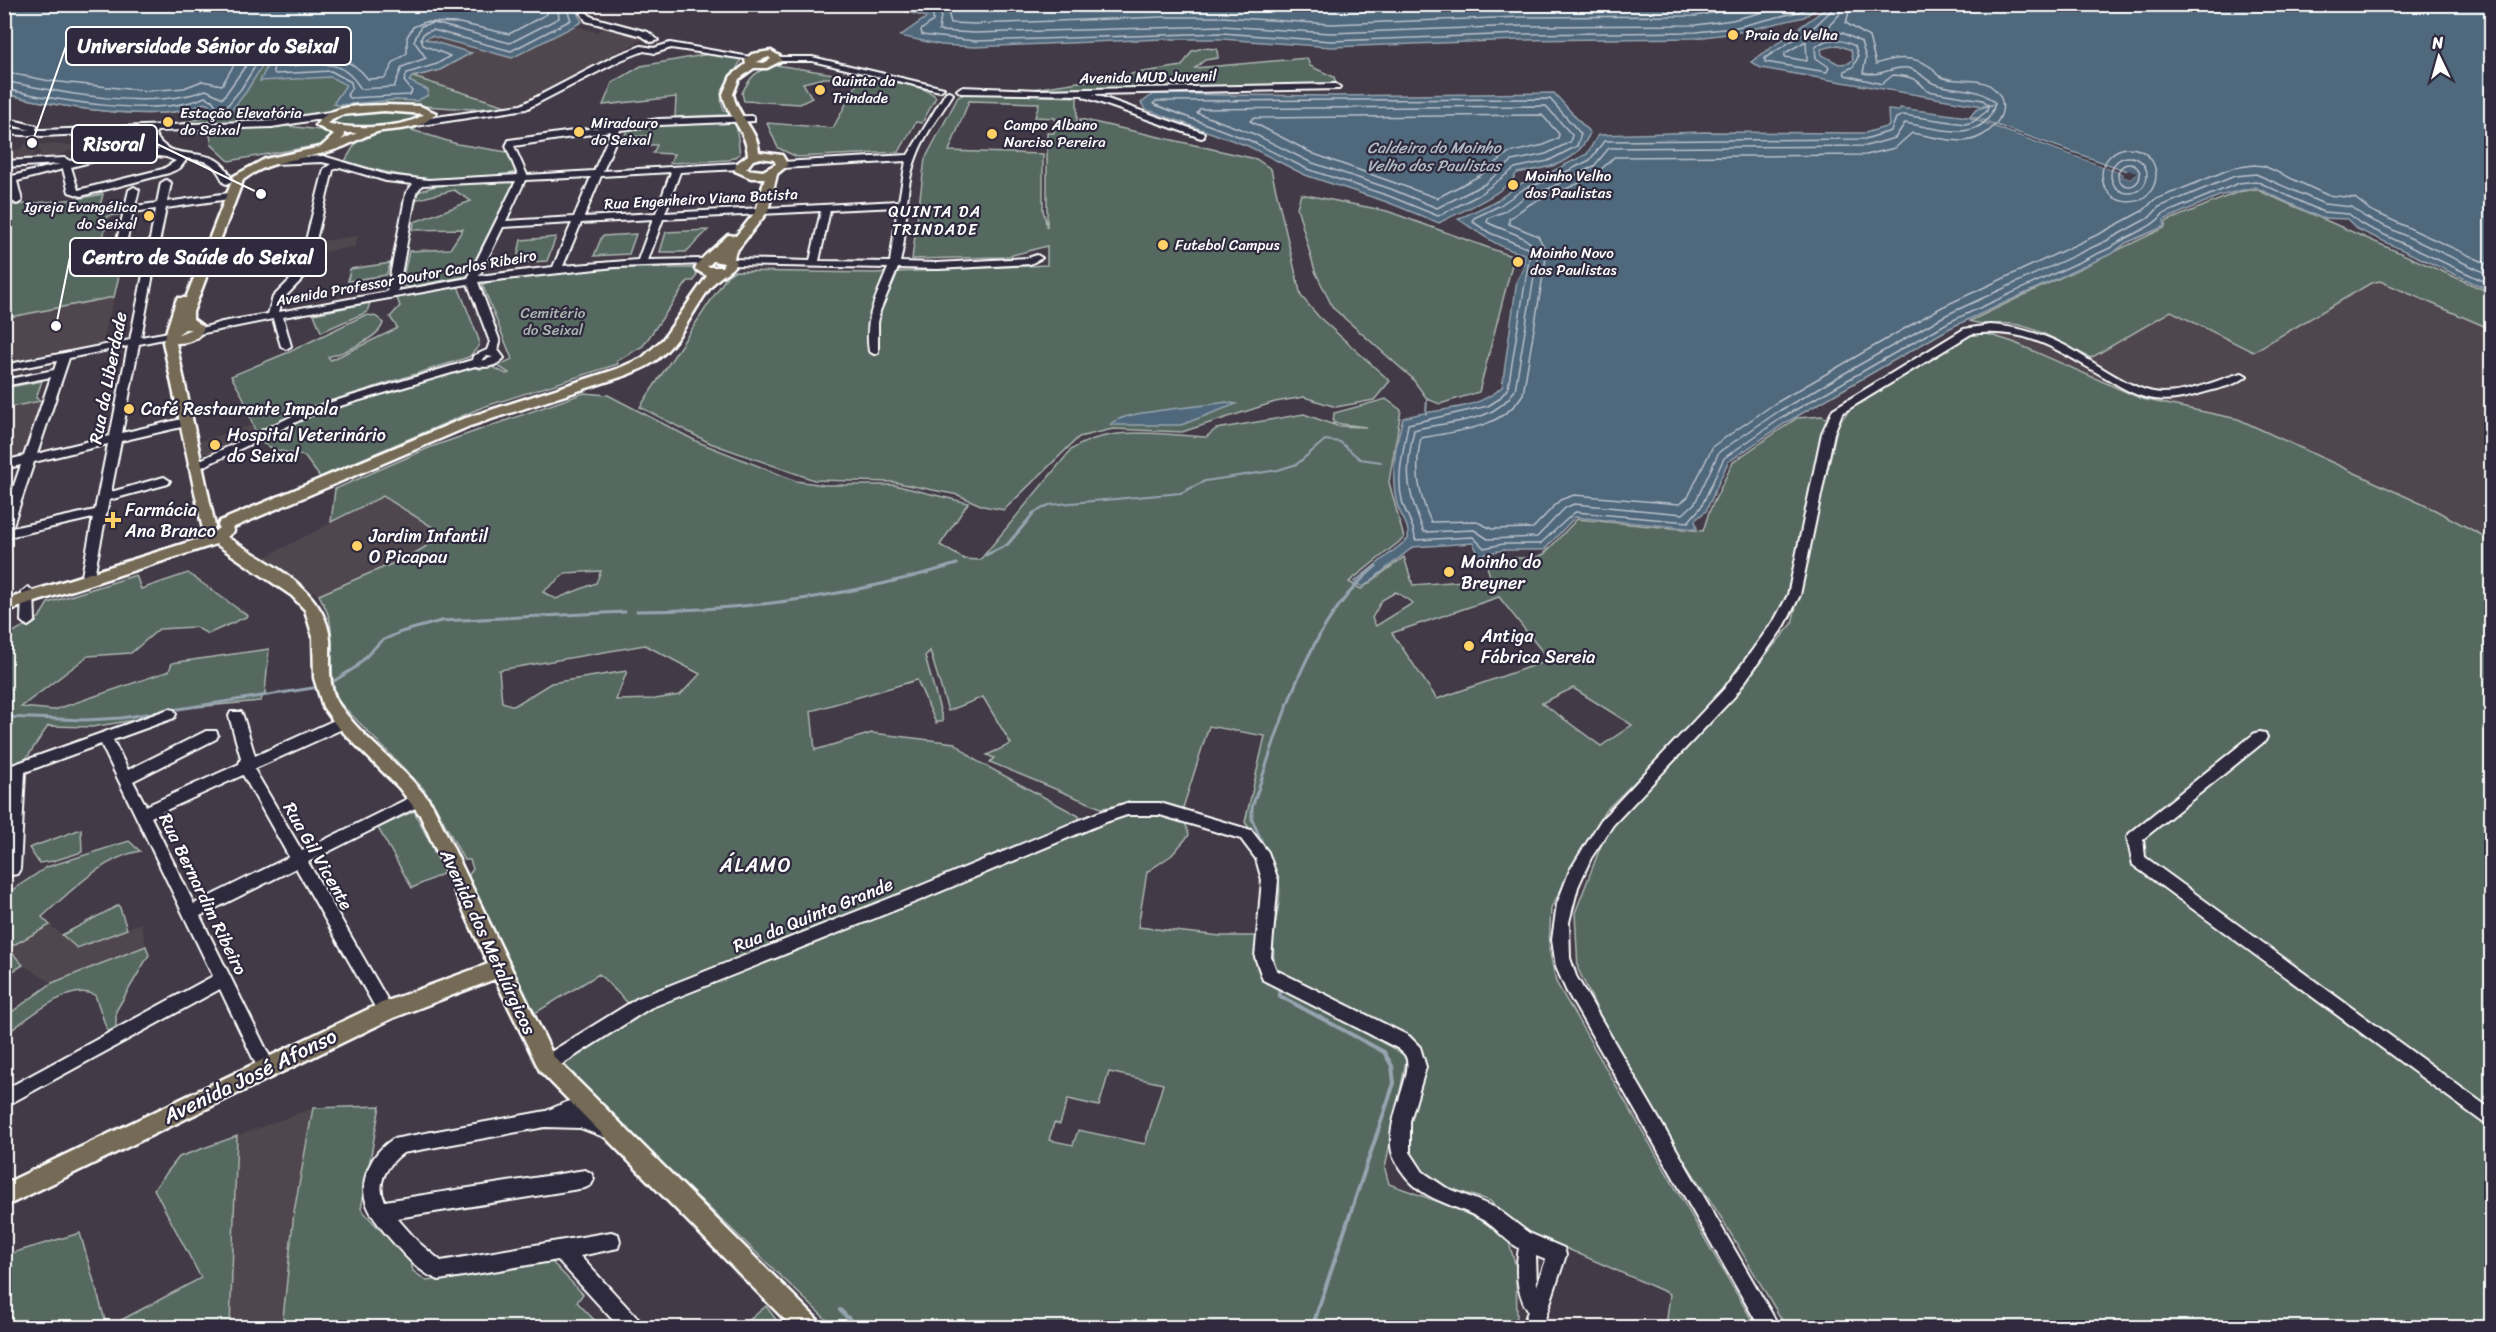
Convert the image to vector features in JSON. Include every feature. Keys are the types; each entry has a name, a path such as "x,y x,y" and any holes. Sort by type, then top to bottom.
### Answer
{"main road":[{"path":"754,156 751,135 739,118 740,106 737,93 754,62 771,64 777,59"},
{"path":"210,532 194,467 170,334 231,181 241,169 264,159 332,143 341,134 321,125 321,121 336,114 384,108 425,109 431,113 430,116 415,123 363,133 328,149 268,161 249,169 231,181"},
{"path":"739,118 768,155"},
{"path":"327,128 380,129"},
{"path":"4,599 28,595 88,577 210,532 465,423 647,361 663,348 709,280 718,272 728,268 729,253 757,211 777,168 781,159 768,155 754,156 740,166 744,173 754,175 777,168"},
{"path":"314,487 484,411 619,367 642,357 657,344 707,264 757,211 759,180 754,175"},
{"path":"192,330 187,320 187,312 202,258"},
{"path":"707,264 729,260"},
{"path":"707,264 718,272"},
{"path":"170,334 176,339 192,330"},
{"path":"173,360 192,330"},
{"name":"Avenida dos Metalúrgicos","path":"210,532 298,592 309,603 321,622 326,696 331,707 420,800 439,834 532,1039 546,1064 810,1328"},
{"path":"4,606 28,595"},
{"name":"Avenida José Afonso","path":"4,1196 266,1067 386,1011 501,969"}],"street":[{"path":"585,13 589,19 645,34 654,40"},
{"path":"644,48 645,44 654,40 665,39 670,45"},
{"path":"415,123 510,110 537,102 618,58 644,48 655,51 670,45 754,62"},
{"path":"777,59 812,59 944,91 911,158 894,265 878,298 872,339 874,351"},
{"name":"Avenida MUD Juvenil","path":"944,91 1080,95 1336,87"},
{"path":"1080,95 1201,135"},
{"path":"425,109 484,113"},
{"path":"4,120 21,128 56,132 156,133 272,123 336,114"},
{"path":"194,467 309,412 476,362 479,356 492,352 495,342 472,279 523,176 510,146 515,141 681,120 739,118"},
{"path":"4,120 9,123 5,132"},
{"path":"272,123 327,128"},
{"path":"5,132 21,128"},
{"path":"557,268 617,128"},
{"path":"17,201 8,178 114,153 141,143 156,133"},
{"path":"156,133 163,150 217,163 231,181"},
{"path":"4,164 61,160 68,165 74,192 77,193 160,173 177,166 181,160 177,157 140,152 114,153"},
{"path":"28,162 37,153"},
{"path":"777,168 911,158"},
{"path":"268,161 318,159 386,178 453,183 523,176 740,166"},
{"path":"286,346 275,315 275,301 303,273 330,174 343,165"},
{"path":"642,262 677,169"},
{"path":"392,294 411,193 419,182"},
{"name":"Rua da Liberdade","path":"88,577 166,183"},
{"path":"118,257 134,190"},
{"path":"129,210 225,197"},
{"name":"Rua Engenheiro Viana Batista","path":"499,224 904,204"},
{"path":"814,263 826,208"},
{"path":"149,267 202,258"},
{"path":"729,260 894,265 981,264 1036,258"},
{"name":"Avenida Professor Doutor Carlos Ribeiro","path":"192,330 472,279 557,268 642,262 707,264"},
{"path":"1771,1328 1571,984 1562,960 1561,920 1584,852 1608,822 1729,693 1780,622 1794,595 1828,433 1837,411 1968,331 1988,327 2022,330 2046,340 2134,390 2153,397 2208,389 2242,376"},
{"path":"4,368 170,334"},
{"path":"4,533 64,356"},
{"path":"4,383 57,373"},
{"path":"4,465 186,422"},
{"path":"102,498 164,481"},
{"path":"4,533 99,513"},
{"path":"28,595 28,621"},
{"path":"12,868 11,772 169,714"},
{"name":"Rua Gil Vicente","path":"236,716 248,758 245,766 386,1011"},
{"path":"142,814 344,722"},
{"path":"124,777 211,735"},
{"path":"2260,737 2135,837 2138,860 2492,1121"},
{"name":"Rua Bernardim Ribeiro","path":"105,738 266,1067"},
{"path":"192,913 420,800"},
{"name":"Rua da Quinta Grande","path":"546,1064 644,1003 978,870 1102,817 1127,809 1160,809 1246,834 1263,856 1270,880 1265,908 1263,957 1269,975 1403,1042 1414,1053 1417,1067 1401,1121 1401,1154 1417,1178 1439,1192 1490,1214 1529,1244 1557,1256 1538,1308"},
{"path":"4,1099 223,979"},
{"path":"545,1119 583,1103"},
{"path":"611,1130 580,1120 545,1119 399,1144 388,1151 379,1164 374,1199 408,1247 431,1268 439,1271 611,1241"},
{"path":"382,1211 585,1179"},
{"path":"1529,1244 1526,1261 1531,1299 1538,1308 1532,1328"},
{"path":"561,1249 633,1328"}],"shaded area":[{"path":"575,26 597,32 605,27 643,39 525,103 509,107 412,77 440,70 471,53 425,39 432,36 512,58"},
{"path":"43,137 37,144 71,145 105,140 98,147 79,148 49,159 38,156 41,151 38,150 29,160 5,162 5,150 20,149 31,138"},
{"path":"358,236 355,247 315,253 321,241"},
{"path":"2380,281 2491,329 2491,540 2435,510 2238,419 2142,399 2013,342 1981,332 1977,325 2013,324 2033,330 2091,358 2171,311 2253,352 2371,283"},
{"path":"114,297 103,343 5,363 5,318"},
{"path":"41,401 22,455 5,461 5,408"},
{"path":"253,425 256,434 211,456 207,453 201,454 199,441"},
{"name":"Jardim Infantil O Picapau","path":"383,496 445,535 410,556 319,595 261,559"},
{"path":"141,923 146,946 52,983 23,965 8,948 50,925 78,948"},
{"path":"313,1108 294,1212 282,1327 230,1328 237,1136"}],"green space":[{"path":"131,39 471,53 440,70 413,77 509,107 471,109 389,104 348,108 290,119 178,124 220,114 206,116 209,105 204,103 186,110 136,113 77,108 5,94"},
{"path":"1203,48 1217,49 1218,58 1205,60 1195,68 1307,58 1310,66 1334,77 1336,84 1020,91 1182,66 1192,51"},
{"path":"709,54 741,58 722,94 721,102 724,110 729,112 728,115 675,117 676,97 603,105 612,83 641,66"},
{"path":"776,65 899,83 930,92 936,97 922,123 916,122 899,152 797,157 778,148 767,123 833,128 860,78 824,78 803,83 812,98 800,104 744,101 742,93 748,82 759,71"},
{"path":"966,93 1077,97 1077,125 1080,125 1080,119 1256,159 1271,169 1301,296 1319,317 1390,381 1374,400 1336,407 1304,397 1275,402 1182,432 1113,429 1079,437 1004,510 983,506 958,495 893,482 814,480 710,443 640,407 727,276 734,271 874,273 1047,265 1047,246 1005,257 912,259 925,159 958,97","holes":["969,101 1039,103 1035,117 1055,118 1054,133 1047,133 1047,227 1043,210 1043,154 949,151"]},
{"path":"370,110 421,111 425,115 405,124 392,126 350,127 327,124 337,115"},
{"path":"690,123 736,123 740,154 729,160 670,163 674,154 653,153 657,145 646,145 648,136 624,137 628,129"},
{"path":"424,124 412,130 457,144 507,152 516,171 509,174 465,179 430,179 379,171 345,161 358,139 375,132"},
{"path":"288,126 328,131 334,136 320,145 229,161 212,145 210,135 189,131"},
{"path":"509,180 514,183 467,276 410,287 401,286 409,251 450,249 463,229 413,230 414,222 471,201 454,190 415,200 418,192 435,186"},
{"path":"2255,189 2491,293 2491,329 2380,281 2371,283 2253,352 2171,311 2091,358 2032,329 1970,321 2164,228 2167,221 2238,192"},
{"path":"103,194 100,206 110,205 109,211 125,209 124,214 108,216 97,264 123,259 114,297 5,318 5,206 77,199"},
{"path":"1301,194 1387,211 1514,257 1479,392 1440,404 1427,399 1412,378 1333,308 1315,271 1297,207"},
{"path":"708,230 686,252 660,252 666,232"},
{"path":"636,234 629,254 594,256 602,236"},
{"path":"556,237 547,261 516,263 521,240"},
{"path":"391,263 386,275 348,281 350,269"},
{"name":"Cemitério do Seixal","path":"622,268 693,268 697,274 694,281 688,281 643,346 617,361 618,364 483,407 320,477 304,456 276,450 256,440 298,418 469,366 480,369 493,367 506,374 509,373 498,366 512,359 482,284 533,275"},
{"path":"458,286 479,340 479,346 469,357 321,404 256,434 243,397 231,376 289,352 363,316 374,316 383,323 380,329 368,339 328,357 331,360 396,329 390,317 400,306 397,298"},
{"path":"370,303 367,312 321,332 314,314"},
{"path":"1981,332 2013,342 2142,399 2238,419 2435,510 2491,540 2491,1327 1786,1327 1722,1219 1625,1068 1578,969 1575,913 1605,835 1697,736 1792,624 1838,424 1854,404 1966,336"},
{"path":"42,381 36,398 41,401 5,408 5,388"},
{"path":"584,393 608,395 698,442 796,481 824,485 894,485 968,503 940,545 964,559 980,560 1071,450 1086,442 1119,434 1137,433 1206,437 1216,429 1304,414 1337,426 1366,427 1333,423 1334,413 1386,399 1401,410 1389,482 1404,538 1349,582 1361,589 1404,557 1413,585 1463,581 1493,586 1486,563 1508,558 1534,558 1544,554 1577,519 1703,531 1709,512 1733,462 1797,418 1822,416 1828,419 1788,592 1767,634 1728,684 1669,748 1605,811 1551,908 1549,948 1556,982 1756,1327 1666,1327 1670,1294 1511,1224 1490,1201 1433,1183 1424,1177 1410,1155 1408,1130 1423,1065 1423,1053 1411,1036 1288,980 1271,966 1279,883 1269,859 1245,822 1265,736 1209,726 1183,808 1144,804 1101,808 990,762 994,758 987,755 1011,744 983,697 948,711 930,651 925,656 943,721 936,723 917,680 811,711 815,750 872,733 955,743 975,760 1079,816 1080,824 631,1006 599,974 532,1015 468,876 473,869 470,860 464,860 436,807 423,788 339,702 333,682 330,622 319,595 410,556 445,535 383,496 331,522 335,489 431,447","holes":["601,571 596,583 556,599 543,592 566,573","1396,592 1413,603 1376,626 1372,618 1382,600","1499,597 1549,660 1437,699 1392,633","645,645 700,674 680,695 655,699 616,700 627,671 551,683 514,706 502,702 499,670","1573,688 1632,725 1601,746 1542,703"]},
{"path":"188,573 248,616 208,634 195,627 159,629 131,653 88,656 21,707 54,710 169,671 172,663 269,649 265,693 260,701 175,709 140,719 92,727 48,726 26,759 5,767 4,637 39,618 48,603 136,575 141,589"},
{"path":"414,811 445,873 412,888 378,828"},
{"path":"1155,812 1185,822 1189,835 1172,855 1147,872 1138,927 1221,936 1258,936 1260,975 1407,1056 1385,1169 1389,1184 1494,1222 1508,1239 1516,1267 1517,1317 1514,1328 834,1327 566,1071 565,1063 647,1008 1132,813","holes":["1109,1072 1163,1084 1145,1144 1078,1130 1073,1145 1049,1140 1054,1123 1060,1124 1068,1099 1099,1106"]},
{"path":"81,829 82,852 39,863 29,848"},
{"path":"129,841 140,851 113,861 87,877 42,917 50,925 8,948 23,965 5,976 5,895 47,867"},
{"path":"119,905 127,929 77,948 62,935"},
{"path":"146,946 149,955 116,1011 116,1028 108,1033 95,995 84,992 60,998 5,1035 5,1017 52,983"},
{"path":"380,1106 361,1209 411,1263 413,1271 427,1281 551,1261 583,1294 577,1302 601,1327 282,1328 294,1212 313,1108"},
{"path":"237,1136 230,1327 108,1327 201,1278 154,1189 179,1157"},
{"path":"80,1233 107,1327 5,1327 5,1255"},
{"path":"766,1306 780,1325 777,1327 741,1327"}],"water":[{"path":"566,4 575,9 582,22 512,58 431,36 425,39 471,53 440,70 412,77 409,81 428,90 428,95 417,101 395,100 338,105 333,104 346,85 331,77 260,81 276,48 272,50 246,92 230,112 206,116 209,105 204,103 186,110 162,113 106,111 77,108 5,94 5,5"},
{"path":"881,5 1823,5 1804,17 1735,33 1696,38 1522,40 1332,47 1222,39 1163,39 975,47 941,45 900,36 927,17"},
{"path":"1831,5 2491,5 2491,291 2357,229 2347,219 2321,218 2255,187 2219,196 2164,220 2165,226 2126,243 2113,253 1952,327 1787,422 1728,462 1706,511 1695,520 1697,529 1575,517 1544,550 1504,550 1479,555 1473,543 1413,547 1363,587 1354,582 1408,539 1406,525 1397,504 1394,483 1396,450 1403,418 1467,405 1491,395 1502,387 1517,280 1523,270 1525,254 1499,245 1458,219 1496,201 1522,183 1545,175 1587,154 1598,135 1705,132 1865,133 1889,126 1888,110 1899,111 1900,108 1968,117 2124,174 2122,176 2130,179 2136,174 1970,116 1977,109 1996,104 1982,106 1761,68 1751,62","holes":["1838,45 1851,50 1853,59 1849,63 1839,64 1822,55 1821,49"]},
{"name":"Caldeira do Moinho Velho dos Paulistas","path":"1554,93 1590,133 1577,152 1560,163 1517,173 1511,181 1493,195 1439,223 1387,202 1305,175 1248,146 1145,109 1141,103 1154,94 1334,96"},
{"path":"1226,402 1236,404 1181,425 1110,425 1117,420 1146,412"}],"pier":[{"path":"1965,115 2126,172 2128,170 2137,173 2130,179 2122,176 2124,174"}],"waterway":[{"path":"1426,414 1427,399"},
{"path":"1034,513 1049,505 1181,493 1205,481 1278,470 1297,464 1325,440 1340,442 1360,459 1381,462"},
{"path":"986,555 1007,545 1034,513"},
{"path":"637,611 719,608 799,600 878,585 957,564"},
{"path":"1266,852 1252,819 1252,807 1286,709 1313,646 1331,617 1352,590 1376,566"},
{"path":"331,683 356,667 381,641 401,632 441,621 625,612"},
{"path":"4,717 86,720 121,718 313,688"},
{"path":"1272,944 1273,965"},
{"path":"1279,990 1280,996 1384,1052 1392,1066 1394,1083 1312,1328"},
{"path":"840,1310 858,1328"}],"place":[{"name":"Praia da Velha","path":"1733,35"},
{"name":"Quinta da Trindade","path":"820,90"},
{"name":"Estação Elevatória do Seixal","path":"168,122"},
{"name":"Miradouro do Seixal","path":"579,132"},
{"name":"Campo Albano Narciso Pereira","path":"992,134"},
{"name":"Universidade Sénior do Seixal","path":"32,143"},
{"name":"Moinho Velho dos Paulistas","path":"1513,185"},
{"name":"Risoral","path":"261,194"},
{"name":"Igreja Evangélica do Seixal","path":"149,216"},
{"name":"Futebol Campus","path":"1163,245"},
{"name":"Moinho Novo dos Paulistas","path":"1518,262"},
{"name":"Centro de Saúde do Seixal","path":"56,326"},
{"name":"Café Restaurante Impala","path":"129,409"},
{"name":"Hospital Veterinário do Seixal","path":"215,445"},
{"name":"Farmácia Ana Branco","path":"113,520"},
{"name":"Jardim Infantil O Picapau","path":"357,546"},
{"name":"Moinho do Breyner","path":"1449,572"},
{"name":"Antiga Fábrica Sereia","path":"1469,646"}],"district":[{"name":"QUINTA DA TRINDADE","path":"935,220"},
{"name":"ÁLAMO","path":"756,865"}]}
